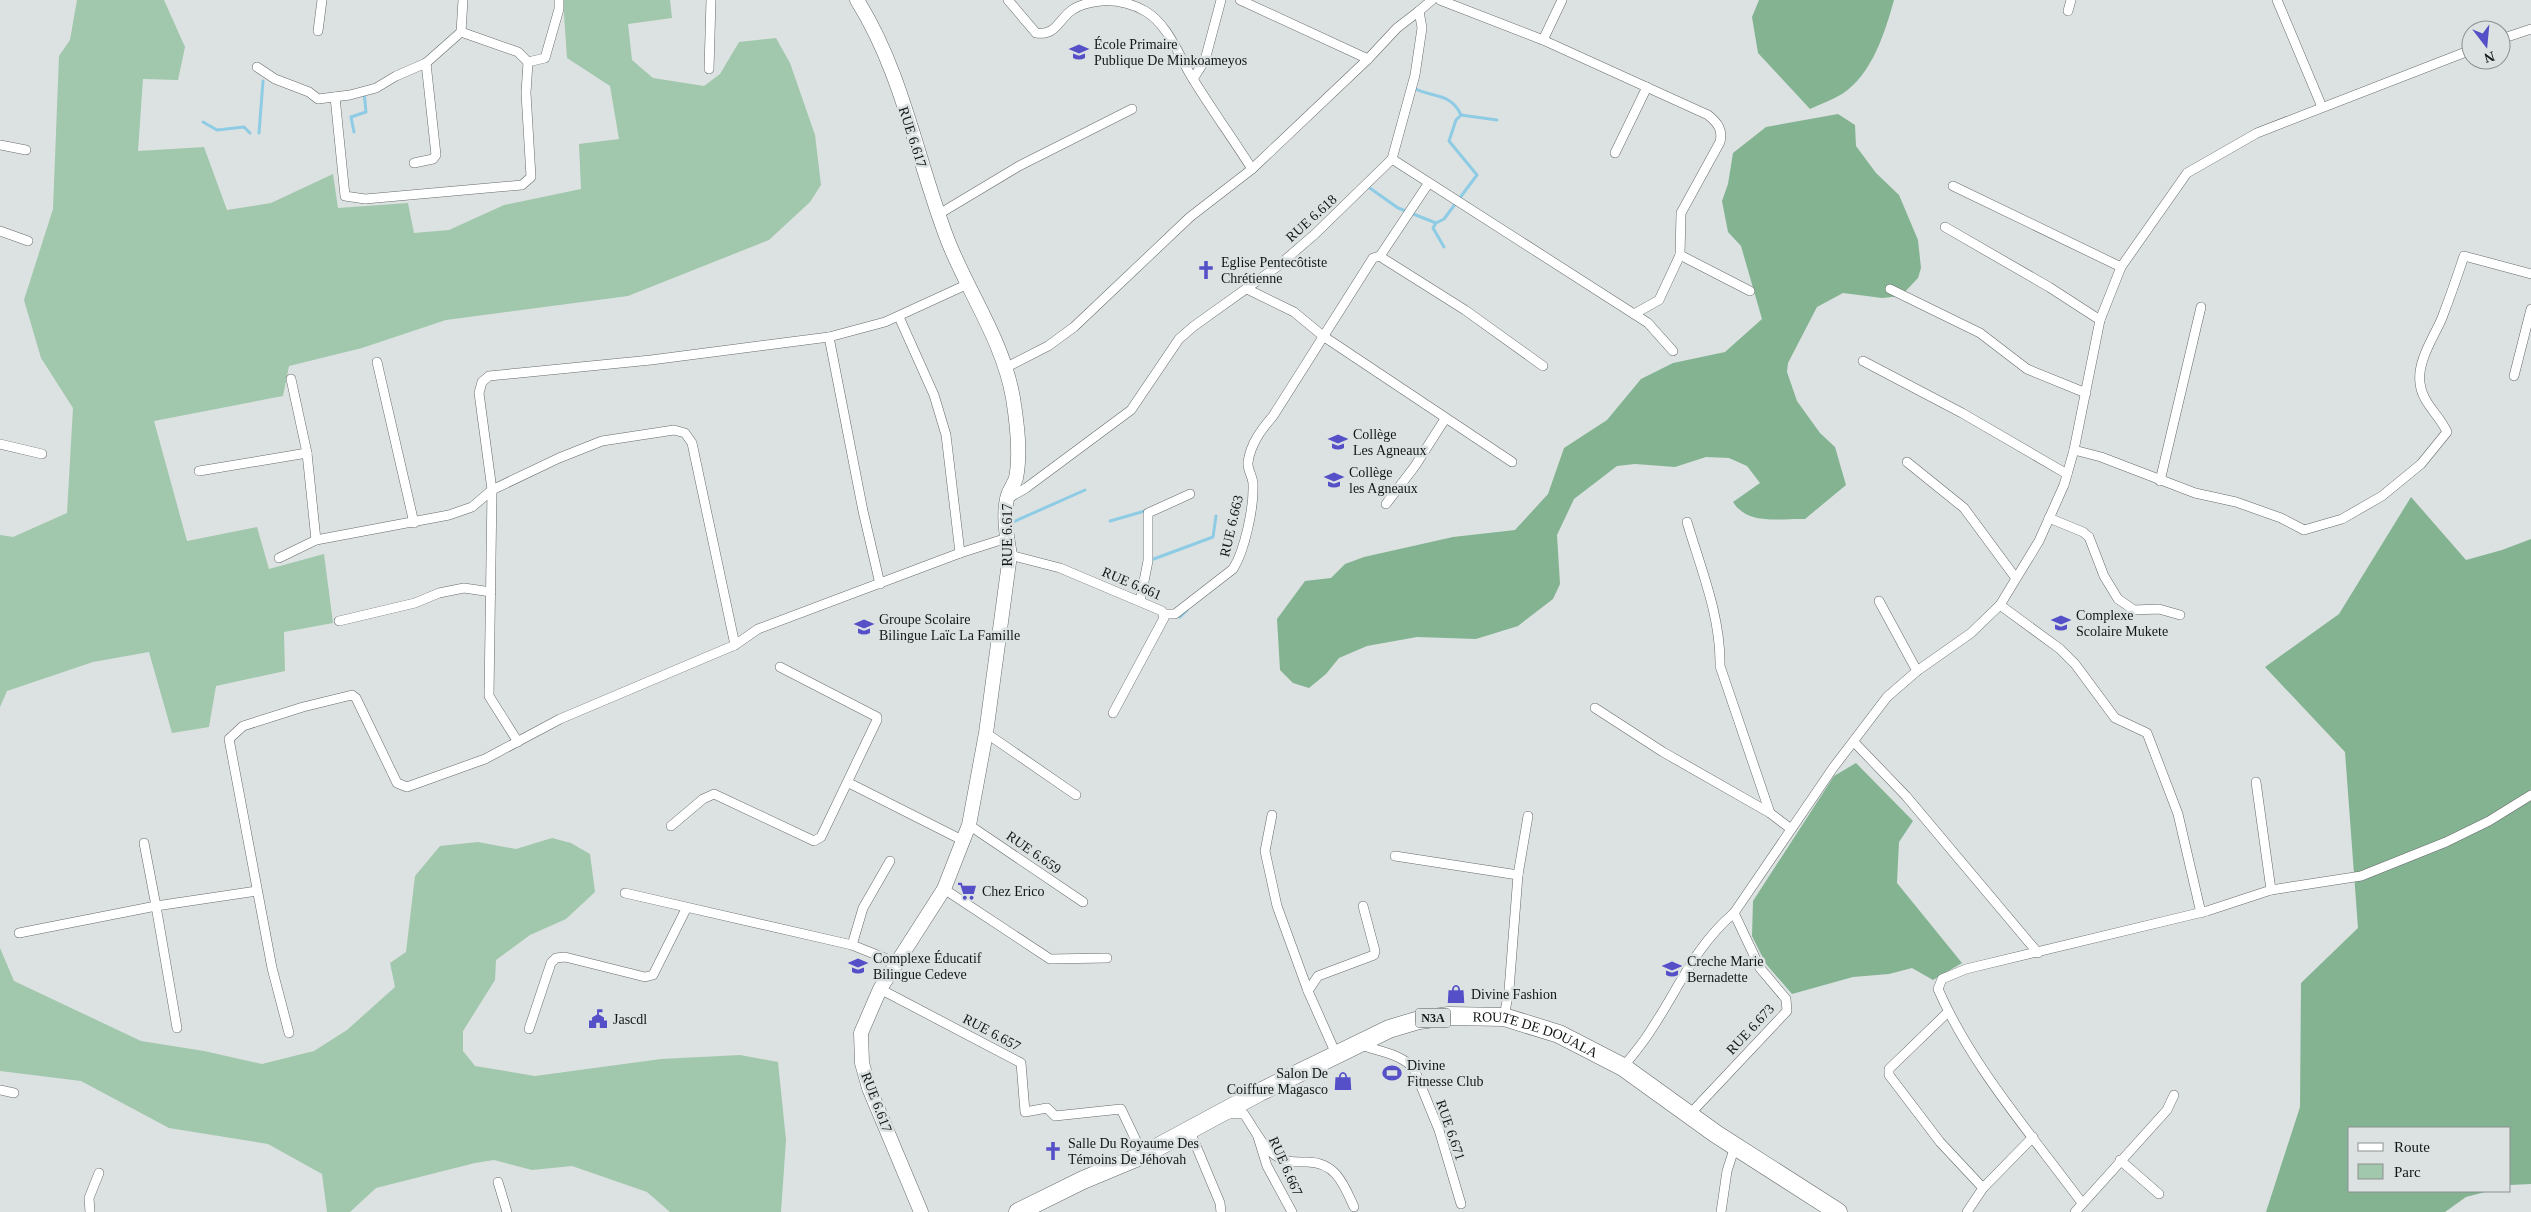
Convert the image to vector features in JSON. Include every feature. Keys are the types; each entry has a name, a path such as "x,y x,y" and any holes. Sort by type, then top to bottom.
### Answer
{"highway":[{"name":"ROUTE DE DOUALA","path":"1018,1212 1083,1180 1143,1155 1189,1129 1389,1029 1419,1020 1449,1016 1504,1018 1559,1034 1623,1067 1689,1115 1838,1212"}],"street":[{"path":"318,31 322,0"},
{"path":"257,67 275,79 310,92 318,98 350,95 376,88 396,76 426,63 461,32 463,0"},
{"path":"528,62 545,58 559,9 559,0"},
{"path":"709,68 711,0"},
{"name":"RUE 6.617","path":"857,0 874,27 891,71 948,242 995,339 1005,368 1017,424 1016,478 1006,499 1007,538 1010,555 986,733 969,825 944,889 880,989 861,1033 862,1063 869,1088 921,1212"},
{"path":"1008,0 1036,33 1045,35 1053,31 1078,6 1100,1 1124,1 1146,11 1164,28 1193,79 1252,169"},
{"path":"1193,79 1205,60 1221,0"},
{"path":"1240,0 1368,59"},
{"path":"1005,368 1048,346 1074,327 1190,217 1252,169 1368,59 1397,28 1432,0"},
{"path":"1440,0 1461,6 1543,40 1708,115 1717,122 1722,134 1720,142 1681,213 1680,255 1659,300 1634,314"},
{"path":"1543,40 1562,0"},
{"path":"2068,11 2071,0"},
{"path":"2277,0 2322,107"},
{"path":"1419,11 1422,28 1415,74 1392,159 1428,184 1648,323 1673,351"},
{"path":"2511,36 2531,29"},
{"path":"335,97 345,196 365,199 522,186 532,177 526,93 528,62 518,52 461,32"},
{"path":"1623,1067 1651,1030 1695,956 1714,930 1734,913 1791,829 1887,697 1918,671 1971,633 2000,605 2015,577 2039,541 2067,474 2074,450 2100,320 2122,267 2187,173 2256,132 2461,54"},
{"path":"414,163 433,159 436,154 426,63"},
{"path":"1615,153 1647,87"},
{"path":"938,214 1018,166 1132,109"},
{"path":"0,146 26,150"},
{"name":"RUE 6.618","path":"1006,499 1026,488 1131,410 1179,339 1194,326 1247,290 1314,234 1392,159"},
{"name":"RUE 6.663","path":"1164,614 1175,614 1233,569 1239,559 1253,499 1253,482 1247,464 1257,434 1273,416 1373,258 1380,256 1428,184"},
{"path":"1952,186 2122,267"},
{"path":"1945,227 2049,287 2100,320"},
{"path":"0,231 28,241"},
{"path":"1680,255 1750,291"},
{"path":"1380,256 1465,310 1543,366"},
{"path":"2074,450 2101,457 2195,493 2236,502 2281,518 2304,530 2326,525 2361,510 2382,496 2421,464 2448,432 2443,423 2428,406 2420,383 2420,367 2442,316 2464,256 2531,274"},
{"path":"518,742 489,696 492,490 479,393 482,382 488,376 651,360 829,337 899,317 968,284"},
{"path":"1890,289 1980,333 2027,369 2086,393"},
{"path":"1247,290 1294,312 1323,336 1512,462"},
{"path":"2160,481 2201,307"},
{"path":"2514,376 2531,309"},
{"path":"899,317 934,395 946,435 960,553"},
{"path":"829,337 863,511 880,584"},
{"path":"1863,361 1962,413 2067,474"},
{"path":"377,362 414,523"},
{"path":"291,379 307,453 316,540"},
{"path":"1386,504 1415,466 1445,419"},
{"path":"279,558 316,540 414,523 449,515 472,507 492,490 559,458 602,441 674,430 685,433 692,444 735,645"},
{"path":"0,444 42,454"},
{"path":"199,471 307,453"},
{"path":"1906,462 1964,508 2015,577"},
{"path":"1140,600 1148,561 1148,513 1190,494"},
{"path":"2049,518 2084,532 2089,537 2104,576 2118,600 2134,610 2159,609 2180,615"},
{"path":"1687,522 1716,621 1720,644 1720,666 1770,813"},
{"path":"289,1033 272,968 228,739 243,726 303,707 352,695 356,698 397,783 407,787 485,759 560,719 692,665 735,645 758,629 960,553 1007,538"},
{"name":"RUE 6.661","path":"1010,555 1060,568 1140,600 1162,611 1164,614 1113,714"},
{"path":"339,621 414,603 439,593 464,588 491,592"},
{"path":"1879,601 1918,671"},
{"path":"2000,605 2060,649 2075,664 2114,718 2147,733 2178,814 2201,913"},
{"path":"671,826 703,799 714,794 814,841 822,837 878,720 877,717 780,667"},
{"path":"1595,708 1662,752 1770,813 1791,829"},
{"path":"986,733 1076,795"},
{"path":"1854,742 1906,796 2038,952"},
{"path":"2256,782 2271,890"},
{"path":"848,783 964,841"},
{"path":"2082,1203 1977,1058 1948,1012 1938,989 1942,979 1966,969 2201,913 2271,890 2361,876 2446,842 2489,821 2531,795"},
{"path":"1272,815 1265,851 1277,906 1308,991 1336,1054"},
{"path":"1504,1018 1509,990 1518,875 1528,816"},
{"name":"RUE 6.659","path":"969,825 1084,902"},
{"path":"144,843 177,1028"},
{"path":"1395,856 1518,875"},
{"path":"852,945 863,908 890,860"},
{"path":"944,889 1050,959 1107,958"},
{"path":"18,933 156,906 257,892"},
{"path":"625,893 686,909 852,945 897,964"},
{"path":"1308,991 1318,976 1374,955 1375,951 1363,906"},
{"path":"530,1029 552,963 556,958 565,957 645,977 653,975 686,909"},
{"name":"RUE 6.673","path":"1689,1115 1787,1011 1786,999 1760,968 1734,913"},
{"name":"RUE 6.657","path":"880,989 1020,1063 1025,1112 1046,1108 1055,1116 1121,1109 1143,1155"},
{"path":"1948,1012 1889,1068 1889,1075 1940,1142 1983,1188"},
{"name":"RUE 6.671","path":"1358,1044 1400,1058 1408,1062 1414,1069 1439,1130 1461,1204"},
{"path":"0,1090 14,1093"},
{"path":"2075,1212 2167,1110 2174,1096"},
{"path":"1220,1114 1244,1114 1275,1156 1289,1163 1310,1162 1326,1166 1339,1175 1354,1207"},
{"path":"1189,1129 1220,1203 1221,1212"},
{"name":"RUE 6.667","path":"1256,1132 1267,1166 1292,1212"},
{"path":"1967,1212 1983,1188 2033,1137"},
{"path":"1721,1212 1727,1171 1735,1146"},
{"path":"2120,1160 2159,1194"},
{"path":"90,1212 89,1198 99,1173"},
{"path":"498,1182 508,1212"}],"green space":[{"path":"77,0 164,0 185,47 178,80 143,79 138,151 204,147 227,210 271,203 333,174 338,208 408,203 414,233 449,230 504,205 581,189 579,144 619,139 610,86 567,58 563,0 670,0 672,18 628,24 632,60 653,78 704,86 720,74 739,42 776,38 790,63 815,135 821,185 810,202 769,240 628,296 446,320 362,348 289,366 283,396 154,421 187,541 257,527 269,569 324,554 333,623 284,632 285,671 216,686 209,727 172,733 149,652 93,662 7,691 0,707 0,535 13,537 67,513 73,408 41,358 24,300 53,209 59,56 70,40"},
{"path":"1759,0 1894,0 1882,39 1862,76 1842,94 1810,109 1758,53 1752,17"},
{"path":"1838,114 1855,125 1856,146 1876,173 1899,195 1918,240 1921,268 1918,278 1901,296 1882,298 1843,293 1817,307 1788,363 1787,372 1797,401 1820,433 1835,447 1846,485 1805,519 1776,520 1756,518 1739,510 1733,502 1760,483 1747,466 1729,458 1706,457 1675,467 1635,464 1617,466 1574,499 1557,535 1560,584 1553,599 1518,626 1476,639 1417,637 1367,646 1339,658 1326,674 1309,688 1293,683 1280,670 1277,619 1305,581 1331,578 1345,564 1364,557 1453,537 1515,530 1548,494 1564,448 1607,420 1641,379 1673,363 1725,352 1762,319 1741,246 1728,232 1722,201 1728,184 1733,153 1766,127"},
{"path":"2411,497 2466,560 2502,550 2531,539 2531,1184 2511,1185 2511,1127 2348,1127 2348,1192 2485,1192 2466,1197 2445,1212 2266,1212 2300,1107 2301,983 2358,928 2345,752 2265,667 2339,614"},
{"path":"1856,763 1913,821 1899,842 1897,883 1962,963 1933,980 1912,968 1889,974 1853,977 1792,994 1766,964 1752,936 1753,901 1834,776"},
{"path":"552,838 571,843 590,854 595,892 566,919 530,935 496,960 495,980 463,1031 463,1051 475,1066 535,1076 661,1059 740,1055 778,1062 786,1140 781,1212 670,1212 647,1192 572,1166 532,1170 494,1160 376,1188 350,1212 327,1212 322,1174 268,1144 169,1128 81,1081 0,1071 0,948 14,981 141,1041 204,1051 262,1064 314,1051 347,1030 395,987 390,963 406,952 415,876 440,846 478,842 516,849"}],"waterway":[{"path":"259,133 263,81"},
{"path":"1414,88 1452,102 1461,115"},
{"path":"354,132 351,117 366,112 364,92"},
{"path":"1461,115 1497,120"},
{"path":"1444,247 1433,228 1436,223 1444,219 1477,175 1449,141 1456,120 1461,115"},
{"path":"203,122 217,130 244,127 250,133"},
{"path":"1367,186 1398,208 1436,223"},
{"path":"1013,522 1085,490"},
{"path":"1110,521 1145,511"},
{"path":"1151,560 1213,537 1216,516"},
{"path":"1180,617 1187,610"}],"place":[{"name":"École Primaire Publique De Minkoameyos","path":"1079,52"},
{"name":"Eglise Pentecôtiste Chrétienne","path":"1206,270"},
{"name":"Collège Les Agneaux","path":"1338,442"},
{"name":"Collège les Agneaux","path":"1334,480"},
{"name":"Complexe Scolaire Mukete","path":"2061,623"},
{"name":"Groupe Scolaire Bilingue Laïc La Famille","path":"864,627"},
{"name":"Chez Erico","path":"967,891"},
{"name":"Complexe Éducatif Bilingue Cedeve","path":"858,966"},
{"name":"Creche Marie Bernadette","path":"1672,969"},
{"name":"Divine Fashion","path":"1456,994"},
{"name":"Jascdl","path":"598,1019"},
{"name":"Divine Fitnesse Club","path":"1392,1073"},
{"name":"Salon De Coiffure Magasco","path":"1343,1081"},
{"name":"Salle Du Royaume Des Témoins De Jéhovah","path":"1053,1151"}]}
